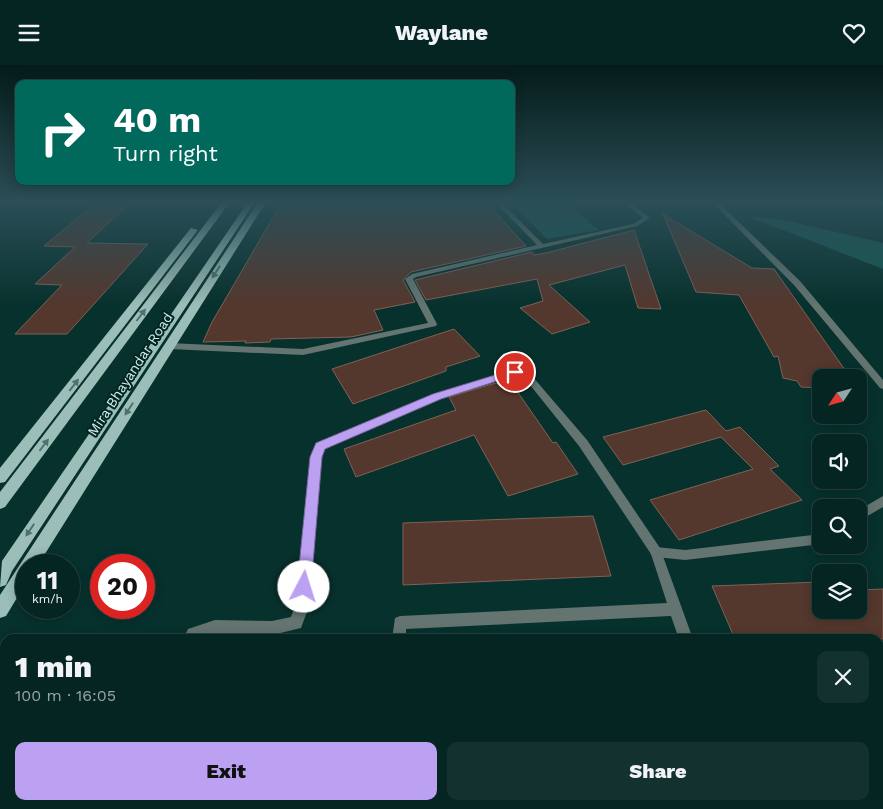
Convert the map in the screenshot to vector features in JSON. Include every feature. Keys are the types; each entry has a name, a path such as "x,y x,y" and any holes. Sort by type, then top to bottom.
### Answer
{"main road":[{"path":"0,478 189,237"},
{"path":"0,503 200,237"},
{"path":"0,580 7,566 228,237"},
{"name":"Mira Bhayandar Road","path":"36,554 240,237"},
{"path":"0,610 15,586"}],"street":[{"path":"533,237 543,247"},
{"path":"169,346 303,352 433,324 409,279 414,275 586,237"},
{"path":"750,237 797,283 883,386"},
{"path":"193,634 215,627 272,627 296,623 302,606 316,457 320,446 437,396 515,372 529,378 584,443 656,552 684,634"},
{"path":"867,511 883,501"},
{"path":"656,552 685,555 812,540"},
{"path":"399,634 400,623 675,609"}],"green space":[{"path":"545,237 560,237 547,239"},
{"path":"800,237 856,237 883,243 883,269"}],"building":[{"path":"55,237 94,237 87,243 148,244 67,334 15,334 62,285 35,284 75,247 44,246"},
{"path":"262,237 518,237 526,246 411,272 403,280 415,302 374,310 383,330 351,337 271,339 270,342 245,343 246,341 203,342 212,322"},
{"path":"608,237 636,237 661,309 638,308 625,265 549,285 590,322 552,334 520,308 543,301 537,279 426,300 415,280 532,252 534,255"},
{"path":"673,237 700,237 752,268 774,269 844,369 812,369 812,388 801,387 797,381 783,378 778,356 774,357 739,295 696,292"},
{"path":"454,329 480,356 446,367 446,371 353,404 332,369"},
{"path":"510,381 553,443 556,442 578,474 508,496 474,435 356,477 344,449 456,410 449,397 492,384"},
{"path":"706,410 726,431 740,427 779,466 770,469 802,500 679,540 650,500 753,469 721,437 623,465 603,437"},
{"path":"593,516 611,576 403,585 403,523"},
{"path":"812,582 812,619 867,619 867,590 883,589 883,634 733,634 712,586"}],"route":[{"path":"304,587 316,457 320,446 437,396 515,372"}]}
